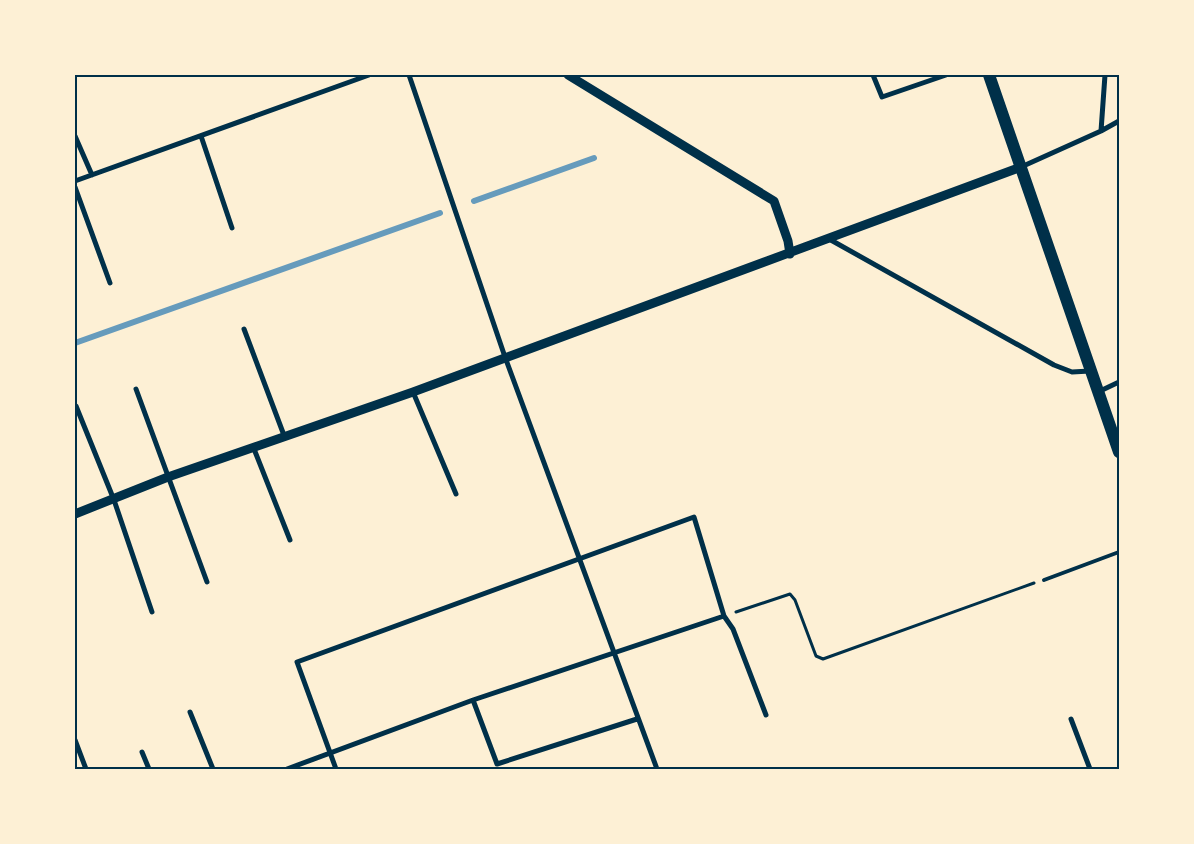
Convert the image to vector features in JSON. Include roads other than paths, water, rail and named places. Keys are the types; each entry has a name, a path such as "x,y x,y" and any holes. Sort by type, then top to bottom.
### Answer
{"main road":[{"path":"989,75 1119,452"}],"street":[{"path":"75,181 369,75"},
{"path":"410,75 505,357 657,769"},
{"path":"873,75 882,97 946,75"},
{"path":"1101,131 1105,75"},
{"path":"573,77 774,201 788,241 790,254"},
{"path":"75,514 168,477 254,449 413,392 830,239 1021,167 1119,121"},
{"path":"75,136 92,175"},
{"path":"201,136 232,228"},
{"path":"75,187 110,283"},
{"path":"830,239 1054,365 1072,372 1090,371"},
{"path":"244,329 285,438"},
{"path":"1098,392 1119,382"},
{"path":"136,389 207,582"},
{"path":"413,392 456,494"},
{"path":"76,406 114,500 152,612"},
{"path":"254,449 290,540"},
{"path":"336,769 297,662 694,517 724,616 733,628 766,715"},
{"path":"287,769 473,700 724,616"},
{"path":"473,700 497,764 637,719"},
{"path":"190,712 213,769"},
{"path":"1071,719 1090,769"},
{"path":"75,740 76,748 86,769"},
{"path":"142,752 149,769"}],"lane":[{"path":"1044,580 1119,552"}],"waterway":[{"path":"474,201 594,158"},
{"path":"75,343 440,213"}]}
